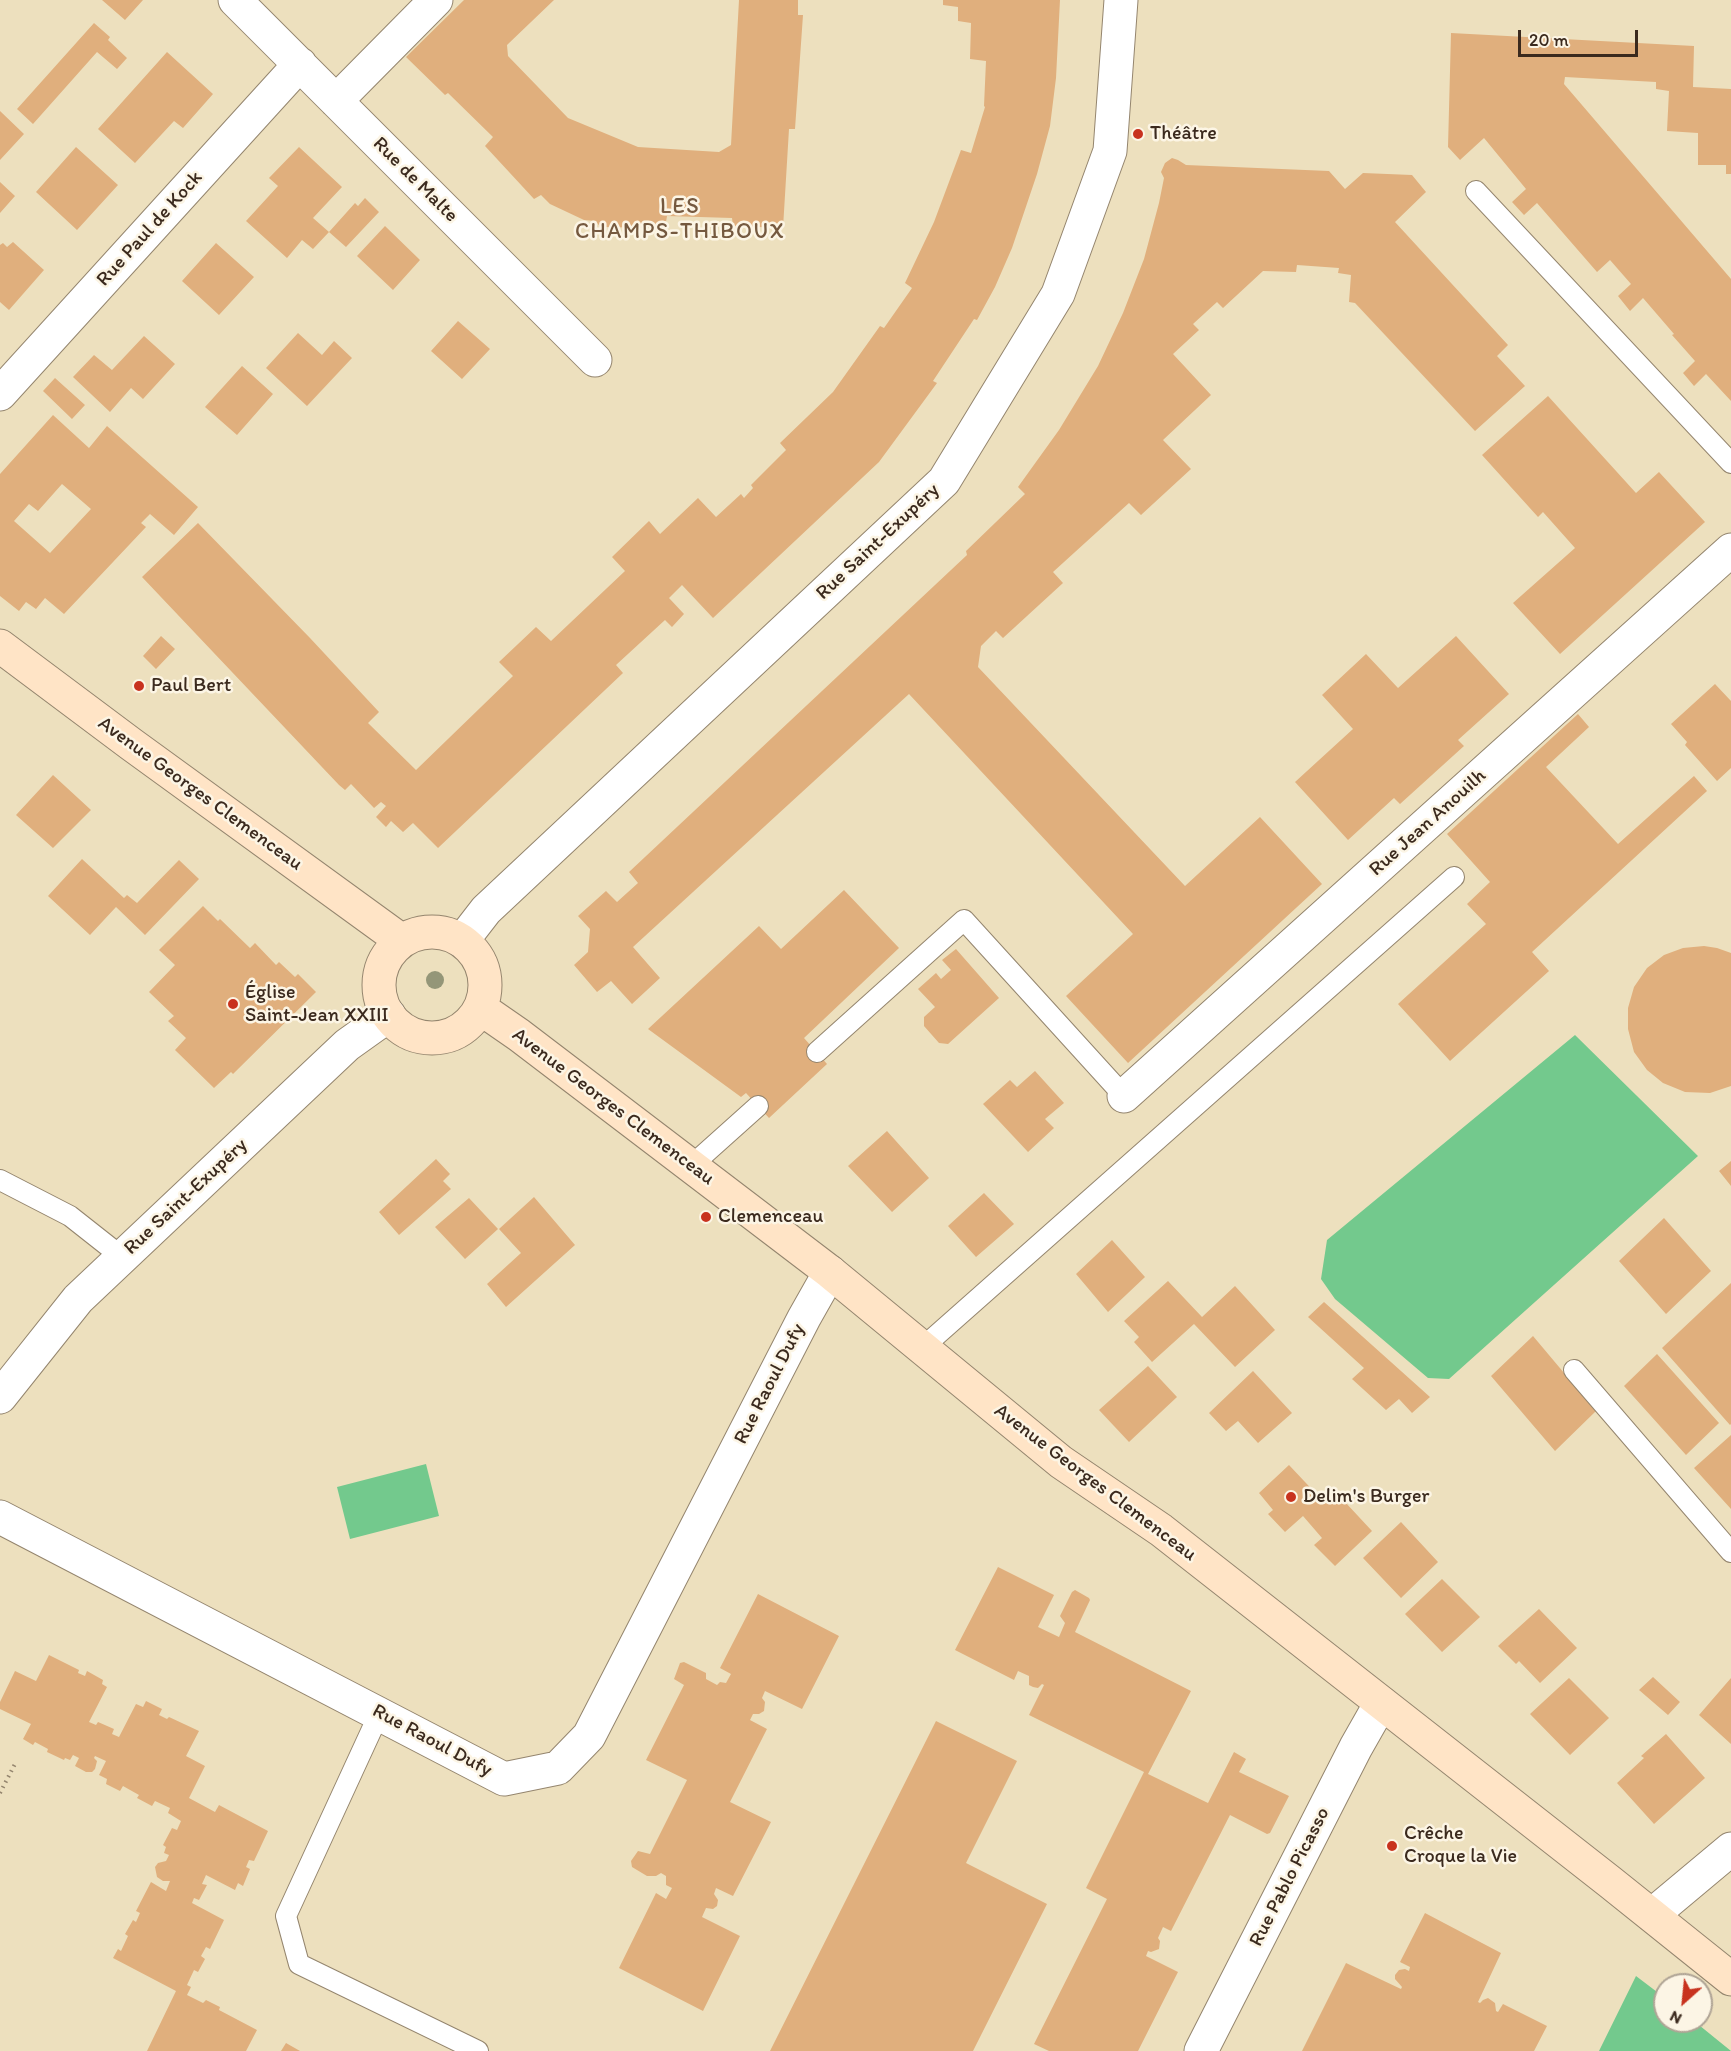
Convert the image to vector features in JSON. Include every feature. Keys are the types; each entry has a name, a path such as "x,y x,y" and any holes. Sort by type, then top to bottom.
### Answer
{"main road":[{"name":"Avenue Georges Clemenceau","path":"0,646 130,744 402,941"},
{"path":"432,932 448,934 462,941 481,964 485,978 480,1008 469,1023 462,1028 436,1038 418,1036 402,1028 389,1015 381,1000 379,984 382,968 390,952 402,941 416,934 432,932"},
{"name":"Avenue Georges Clemenceau","path":"480,1008 519,1035 830,1272 1062,1462 1161,1530 1731,1979"}],"street":[{"name":"Rue de Malte","path":"235,0 596,360"},
{"path":"336,101 436,0"},
{"name":"Rue Saint-Exupéry","path":"462,941 486,910 944,481 1058,294 1110,151 1121,0"},
{"name":"Rue Paul de Kock","path":"0,394 300,64"},
{"name":"Rue Jean Anouilh","path":"1124,1096 1731,550"},
{"name":"Rue Saint-Exupéry","path":"0,1397 78,1299 347,1045 389,1015"},
{"name":"Rue Raoul Dufy","path":"0,1517 504,1779 558,1768 589,1736 804,1318 830,1272"},
{"name":"Rue Pablo Picasso","path":"1201,2051 1356,1747 1381,1703"},
{"path":"1652,1915 1731,1849"}],"lane":[{"path":"1476,191 1731,463"},
{"path":"922,1348 1454,878"},
{"path":"817,1052 964,920 1124,1096"},
{"path":"692,1166 758,1106"},
{"path":"0,1180 70,1216 122,1257"},
{"path":"1574,1370 1731,1552"},
{"path":"379,1713 286,1916 299,1964 478,2051"}],"path":[{"path":"0,1793 16,1762"}],"green space":[{"path":"1575,1035 1698,1156 1449,1379 1428,1378 1335,1299 1321,1279 1327,1240"},
{"path":"426,1464 439,1516 350,1539 337,1487"},
{"path":"1636,1976 1653,1989 1653,2033 1709,2033 1731,2051 1599,2051"}],"building":[{"path":"102,0 143,0 125,20"},
{"path":"464,0 554,0 507,45 508,56 568,118 638,147 719,152 731,145 739,0 798,0 798,15 803,15 795,129 789,129 783,228 733,226 732,218 667,216 665,228 600,227 596,221 584,220 550,204 541,195 534,199 485,146 493,137 448,93 445,95 406,57"},
{"path":"943,0 1060,0 1056,78 1050,126 1037,174 1012,248 995,287 977,320 974,319 933,381 937,383 879,462 713,618 682,585 669,598 684,614 672,627 665,620 616,665 623,673 438,848 413,823 403,832 391,821 386,827 376,817 386,806 381,802 374,808 351,784 345,790 339,785 142,577 198,523 379,712 368,723 416,770 513,676 499,662 536,627 551,641 625,571 612,557 649,521 660,534 698,498 716,517 741,494 744,498 753,488 751,485 786,450 780,443 833,392 880,326 884,328 912,288 905,283 934,222 961,150 971,153 985,107 986,61 970,59 971,23 958,21 958,7 943,5"},
{"path":"94,23 110,37 108,40 127,58 117,69 97,52 33,124 17,109"},
{"path":"1451,33 1694,46 1693,87 1731,89 1731,174 1726,174 1726,165 1698,165 1698,133 1667,131 1669,91 1656,89 1656,82 1565,77 1564,84 1731,279 1731,401 1706,374 1694,386 1683,373 1695,361 1643,298 1630,311 1618,296 1631,284 1610,260 1597,272 1537,203 1524,215 1512,202 1526,189 1484,138 1460,160 1448,147"},
{"path":"167,52 213,94 183,128 174,121 135,163 98,129"},
{"path":"0,111 24,134 0,160"},
{"path":"76,147 118,185 77,230 36,192"},
{"path":"299,147 342,187 313,218 329,232 313,249 302,240 287,258 246,221 278,186 269,178"},
{"path":"1172,158 1186,165 1329,171 1345,189 1363,173 1412,175 1426,192 1395,222 1508,345 1497,356 1525,386 1475,431 1355,303 1349,302 1351,275 1338,273 1339,268 1297,265 1296,272 1263,271 1223,308 1217,302 1193,324 1199,330 1173,354 1211,395 1163,440 1191,469 1141,515 1129,503 1053,572 1063,583 1003,638 996,631 981,646 978,667 1185,886 1260,817 1322,884 1128,1063 1066,996 1133,934 909,694 633,947 660,978 632,1004 611,981 597,992 574,965 588,952 590,929 578,916 606,891 617,902 638,883 629,872 967,555 966,551 1025,494 1018,487 1059,430 1098,366 1123,313 1144,259 1164,178 1161,172 1165,163"},
{"path":"0,182 15,196 0,213"},
{"path":"365,198 379,212 346,247 329,232 355,203 358,206"},
{"path":"385,226 420,260 393,290 357,256"},
{"path":"13,242 44,270 9,310 0,302 0,245 3,243 7,247"},
{"path":"216,243 254,277 219,315 182,281"},
{"path":"458,321 490,349 462,379 431,351"},
{"path":"298,333 322,355 334,341 352,358 307,406 266,368"},
{"path":"144,336 175,364 143,399 131,388 110,412 73,377 94,355 112,370"},
{"path":"242,366 273,394 237,435 205,407"},
{"path":"55,378 85,405 72,419 43,391"},
{"path":"1548,396 1636,493 1659,472 1705,522 1560,654 1513,603 1575,548 1543,512 1538,517 1482,455"},
{"path":"53,415 89,448 107,426 198,507 174,535 150,514 141,523 146,527 64,614 45,598 36,609 26,602 19,611 0,596 0,474","holes":["62,484 91,509 50,553 14,521 29,504 38,511"]},
{"path":"161,636 175,649 156,669 143,656"},
{"path":"1456,636 1509,694 1458,740 1464,746 1400,804 1394,798 1348,840 1295,782 1353,729 1322,695 1366,654 1398,688"},
{"path":"1715,684 1731,701 1731,768 1717,781 1685,745 1687,742 1671,724"},
{"path":"1578,714 1589,727 1546,767 1618,844 1694,776 1707,791 1532,952 1549,971 1450,1061 1398,1004 1486,924 1467,904 1490,882 1447,834"},
{"path":"53,775 91,810 53,848 16,815"},
{"path":"82,859 124,898 127,895 137,903 179,860 199,879 145,935 116,907 90,935 48,896"},
{"path":"844,890 899,948 804,1038 827,1064 769,1118 746,1093 741,1097 648,1029 759,926 781,949"},
{"name":"Église Saint-Jean XXIII","path":"203,906 250,948 255,943 276,965 279,962 295,977 298,974 316,992 233,1074 231,1072 214,1088 175,1050 186,1038 168,1021 174,1016 149,992 175,965 159,950"},
{"path":"1704,946 1731,953 1731,1086 1710,1093 1685,1092 1663,1083 1647,1070 1634,1052 1628,1029 1628,1008 1634,987 1647,968 1664,955 1683,948"},
{"path":"956,949 999,998 948,1044 939,1043 924,1026 924,1017 935,1007 918,989 936,973 941,979 951,970 942,960"},
{"path":"1035,1071 1064,1103 1045,1119 1054,1128 1028,1152 983,1104 1010,1080 1017,1087"},
{"path":"887,1131 929,1178 892,1212 848,1166"},
{"path":"436,1159 450,1174 443,1181 451,1189 399,1235 379,1212"},
{"path":"1731,1161 1731,1186 1719,1171"},
{"path":"984,1193 1014,1224 976,1257 948,1226"},
{"path":"534,1197 575,1245 506,1307 487,1284 521,1253 499,1229"},
{"path":"469,1198 498,1229 465,1259 435,1227"},
{"path":"1664,1218 1711,1271 1666,1314 1619,1261"},
{"path":"1112,1240 1145,1277 1108,1312 1076,1274"},
{"path":"1168,1281 1202,1317 1235,1286 1275,1330 1235,1367 1194,1324 1152,1362 1134,1342 1139,1337 1124,1321"},
{"path":"1731,1283 1731,1424 1730,1425 1662,1348"},
{"path":"1324,1302 1430,1397 1412,1413 1399,1399 1386,1410 1352,1379 1364,1368 1308,1317"},
{"path":"1533,1336 1596,1411 1555,1451 1491,1376"},
{"path":"1657,1354 1719,1423 1686,1455 1624,1386"},
{"path":"1148,1366 1177,1397 1129,1442 1099,1410"},
{"path":"1253,1371 1292,1413 1258,1443 1238,1421 1226,1431 1209,1413"},
{"path":"1731,1435 1731,1509 1694,1468"},
{"path":"1289,1465 1321,1499 1332,1488 1372,1531 1335,1566 1314,1545 1322,1538 1303,1516 1285,1532 1268,1514 1273,1510 1259,1493"},
{"path":"1401,1522 1438,1562 1401,1598 1363,1558"},
{"path":"998,1567 1054,1595 1038,1627 1059,1637 1065,1623 1060,1616 1075,1590 1090,1600 1075,1632 1191,1691 1148,1774 1208,1803 1234,1752 1246,1759 1239,1772 1289,1796 1270,1833 1267,1834 1230,1815 1171,1931 1163,1927 1158,1938 1159,1949 1148,1951 1146,1956 1178,1972 1138,2051 1049,2051 1034,2044 1107,1899 1086,1888 1144,1772 1029,1715 1044,1685 1038,1688 1029,1685 1029,1676 1018,1671 1014,1680 955,1650"},
{"path":"1442,1579 1480,1617 1442,1652 1405,1614"},
{"path":"758,1594 839,1636 802,1709 765,1691 762,1698 765,1702 764,1711 753,1714 750,1720 767,1729 730,1802 771,1822 733,1896 716,1888 714,1894 718,1900 717,1906 713,1909 706,1908 702,1917 740,1936 703,2011 619,1968 656,1893 666,1899 672,1888 666,1885 666,1876 661,1873 656,1876 647,1876 632,1867 631,1861 638,1851 650,1854 687,1780 646,1760 684,1685 674,1679 680,1663 684,1662 706,1673 706,1679 717,1685 720,1682 726,1683 731,1674 720,1668"},
{"path":"1539,1609 1577,1648 1540,1683 1519,1661 1516,1664 1498,1646"},
{"path":"49,1655 79,1670 78,1673 85,1676 87,1671 103,1680 102,1684 107,1687 89,1722 96,1725 98,1722 114,1729 112,1734 119,1737 136,1704 143,1707 146,1701 162,1709 159,1715 167,1719 169,1717 199,1731 186,1756 205,1766 189,1798 215,1812 219,1805 268,1831 254,1861 249,1860 246,1867 250,1869 243,1886 238,1883 235,1890 206,1875 202,1884 207,1885 199,1900 194,1898 192,1903 224,1920 210,1949 206,1947 201,1956 205,1959 198,1972 194,1970 187,1985 191,1987 187,1995 203,2003 206,2000 220,2007 219,2010 257,2030 246,2051 147,2051 176,1991 113,1958 118,1949 121,1951 128,1936 125,1934 133,1920 136,1922 140,1913 136,1911 151,1882 166,1891 170,1881 163,1881 157,1877 155,1867 158,1863 166,1861 169,1855 164,1853 166,1847 163,1845 172,1828 177,1830 181,1821 168,1813 170,1808 155,1801 152,1806 137,1798 139,1795 123,1786 120,1791 106,1784 107,1779 99,1775 106,1761 95,1756 97,1761 95,1769 92,1772 86,1772 75,1766 79,1758 73,1755 70,1760 65,1758 64,1760 47,1752 48,1749 35,1742 33,1745 23,1739 31,1724 0,1709 0,1702 15,1671 36,1681"},
{"path":"1653,1677 1680,1702 1668,1715 1639,1690"},
{"path":"1569,1678 1609,1718 1570,1755 1530,1714"},
{"path":"1731,1678 1731,1744 1699,1715"},
{"path":"936,1721 1017,1761 966,1863 1047,1904 973,2051 770,2051"},
{"path":"1666,1734 1705,1778 1654,1824 1617,1783 1644,1758 1641,1756"},
{"path":"1425,1913 1501,1953 1478,2002 1488,1998 1495,2003 1498,2012 1503,2004 1547,2026 1534,2051 1302,2051 1346,1963 1401,1989 1395,1975 1399,1970 1409,1971 1410,1967 1400,1962"},
{"path":"286,2043 300,2051 281,2051"}],"place":[{"name":"Théâtre","path":"1138,134"},
{"name":"Paul Bert","path":"139,686"},
{"name":"Église Saint-Jean XXIII","path":"233,1004"},
{"name":"Clemenceau","path":"706,1217"},
{"name":"Delim's Burger","path":"1291,1497"},
{"name":"Crêche Croque la Vie","path":"1392,1846"}],"district":[{"name":"LES CHAMPS-THIBOUX","path":"680,220"}]}
